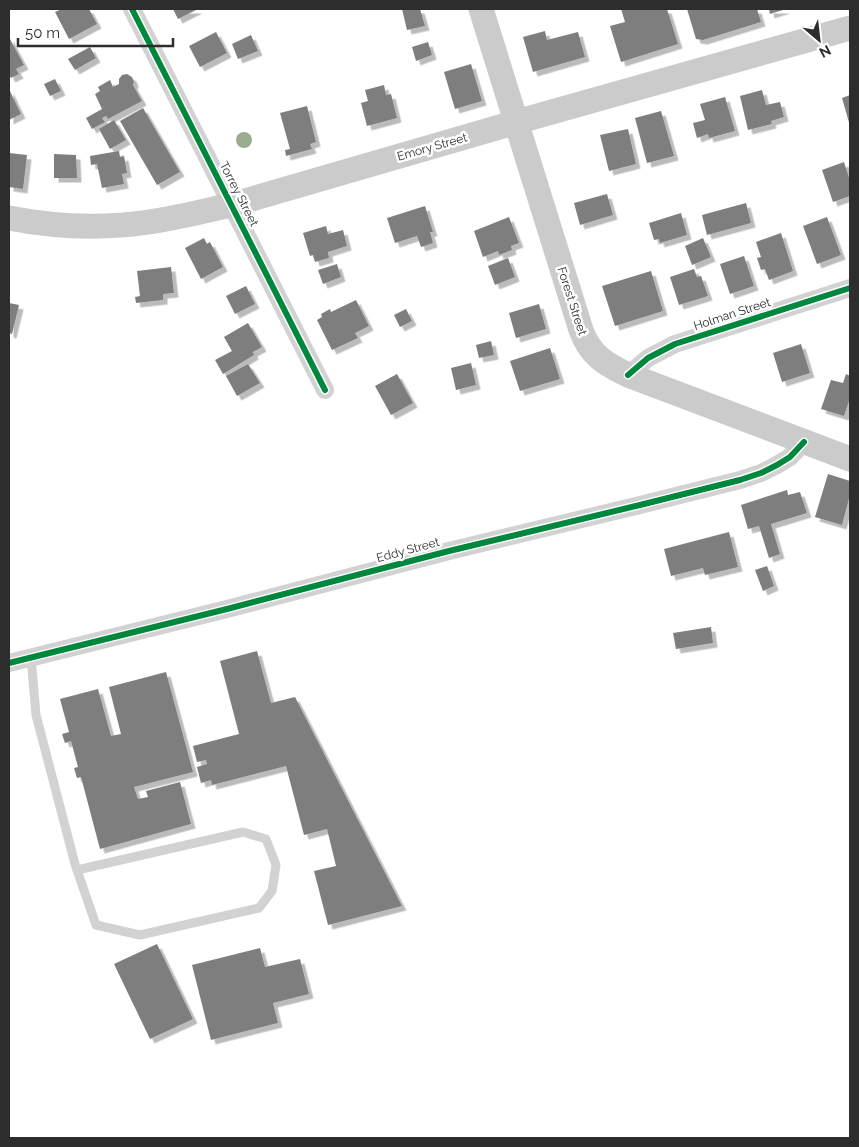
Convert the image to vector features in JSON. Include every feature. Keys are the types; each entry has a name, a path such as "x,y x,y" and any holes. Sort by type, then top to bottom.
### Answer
{"main road":[{"name":"Forest Street","path":"481,9 583,336 589,348 597,357 628,375 850,459"},
{"name":"Emory Street","path":"9,218 69,226 111,226 166,220 231,205 850,28"}],"street":[{"name":"Torrey Street","path":"132,9 325,390"},
{"name":"Holman Street","path":"628,375 648,358 675,344 850,288"},
{"name":"Eddy Street","path":"9,663 449,551 740,480 778,465 804,442"}],"lane":[{"path":"31,657 36,715 77,870 96,925 140,935 259,908 272,891 276,865 266,839 242,832 77,870"}],"building":[{"path":"62,9 89,9 97,24 69,39 55,12"},
{"path":"173,9 198,9 178,19"},
{"path":"402,9 420,9 425,26 407,30"},
{"path":"621,9 667,9 678,44 621,62 610,26 625,22"},
{"path":"687,9 757,9 761,22 703,40 696,39"},
{"path":"769,9 786,9 770,14"},
{"path":"545,31 547,40 578,32 585,57 533,72 523,37"},
{"path":"216,32 227,53 200,67 189,46"},
{"path":"251,35 258,51 238,59 232,44"},
{"path":"9,37 24,65 16,69 19,74 11,78 9,75"},
{"path":"428,42 432,55 416,61 412,47"},
{"path":"90,47 96,58 75,70 68,59"},
{"path":"471,64 482,101 455,109 444,72"},
{"path":"127,74 132,77 133,85 142,101 108,119 106,116 102,118 105,122 92,129 86,118 102,109 95,94 100,91 98,87 110,80 113,87 119,84 119,79 122,75"},
{"path":"55,79 61,91 50,96 44,84"},
{"path":"384,85 386,95 391,94 397,118 367,126 361,103 368,101 365,90"},
{"path":"9,89 21,114 9,120"},
{"path":"762,90 766,105 780,102 784,117 771,121 772,124 748,130 740,96"},
{"path":"850,95 850,126 842,98"},
{"path":"725,97 735,131 709,138 708,134 697,138 693,123 705,120 700,104"},
{"path":"307,106 316,142 310,144 312,149 286,156 285,150 290,149 280,113"},
{"path":"143,108 180,172 157,185 120,121"},
{"path":"661,111 674,156 647,163 635,118"},
{"path":"114,120 126,140 110,149 99,129"},
{"path":"628,129 636,164 609,171 600,135"},
{"path":"119,151 120,157 124,156 127,173 122,174 124,184 102,188 97,164 91,165 90,156"},
{"path":"9,153 27,155 23,189 9,187"},
{"path":"54,154 76,155 77,178 54,178"},
{"path":"844,162 850,181 850,196 833,202 822,170"},
{"path":"607,194 613,215 580,225 574,203"},
{"path":"746,203 751,223 707,235 702,215"},
{"path":"425,206 433,232 430,232 433,243 421,247 417,236 395,243 387,218"},
{"path":"681,213 687,235 660,243 659,239 654,240 649,223"},
{"path":"509,217 519,243 511,246 512,250 499,255 498,251 483,257 474,231"},
{"path":"827,217 841,255 817,264 803,226"},
{"path":"326,226 328,234 343,230 347,246 328,252 329,258 315,262 313,255 310,256 303,233"},
{"path":"781,233 793,271 769,280 765,269 761,270 757,258 761,257 756,242"},
{"path":"204,238 207,244 210,242 223,267 201,279 185,248"},
{"path":"703,238 711,257 692,265 685,246"},
{"path":"744,256 754,286 730,294 720,264"},
{"path":"508,258 515,277 495,285 488,266"},
{"path":"337,264 341,277 323,284 318,270"},
{"path":"171,267 174,293 163,294 163,300 136,303 135,297 140,296 137,271"},
{"path":"694,269 697,277 701,276 708,296 679,305 670,277"},
{"path":"651,271 663,311 615,326 602,286"},
{"path":"246,286 255,304 235,314 226,296"},
{"path":"356,300 369,326 355,333 358,338 332,350 317,320 322,317 321,314 330,309 331,312"},
{"path":"9,303 19,305 12,334 9,333"},
{"path":"539,304 546,329 516,338 509,313"},
{"path":"406,309 412,321 400,327 394,315"},
{"path":"248,323 262,347 253,352 254,355 223,374 215,360 232,351 224,337"},
{"path":"491,341 494,355 479,358 476,345"},
{"path":"801,344 810,373 782,382 773,353"},
{"path":"550,348 560,379 520,391 510,361"},
{"path":"471,363 476,385 456,390 451,368"},
{"path":"248,364 260,383 237,396 226,376"},
{"path":"397,374 413,403 391,415 375,386"},
{"path":"846,374 850,376 850,398 844,416 821,409 831,380 843,383"},
{"path":"828,474 850,481 850,495 842,525 815,517"},
{"path":"787,490 788,495 800,492 807,513 771,524 780,554 769,558 759,526 748,529 741,505"},
{"path":"729,532 738,567 705,575 703,568 671,576 664,549"},
{"path":"767,566 774,586 763,591 755,570"},
{"path":"711,627 713,643 676,649 673,633"},
{"path":"257,651 271,703 295,697 402,906 328,925 314,871 336,866 327,829 304,835 286,766 212,785 211,780 201,783 197,767 207,764 206,760 197,762 193,746 239,734 220,661"},
{"path":"166,672 193,772 134,787 138,799 148,797 146,791 180,782 191,824 100,849 81,777 77,778 74,768 78,767 71,741 65,743 62,734 69,732 60,699 98,689 111,736 121,734 109,687"},
{"path":"157,944 193,1019 150,1039 114,964"},
{"path":"260,948 265,967 300,959 309,994 273,1003 278,1023 211,1040 192,965"}],"cycle path":[{"path":"132,9 325,390"},
{"path":"628,375 648,358 675,344 850,288"},
{"path":"9,663 449,551 740,480 777,465 790,457 804,442"}]}
